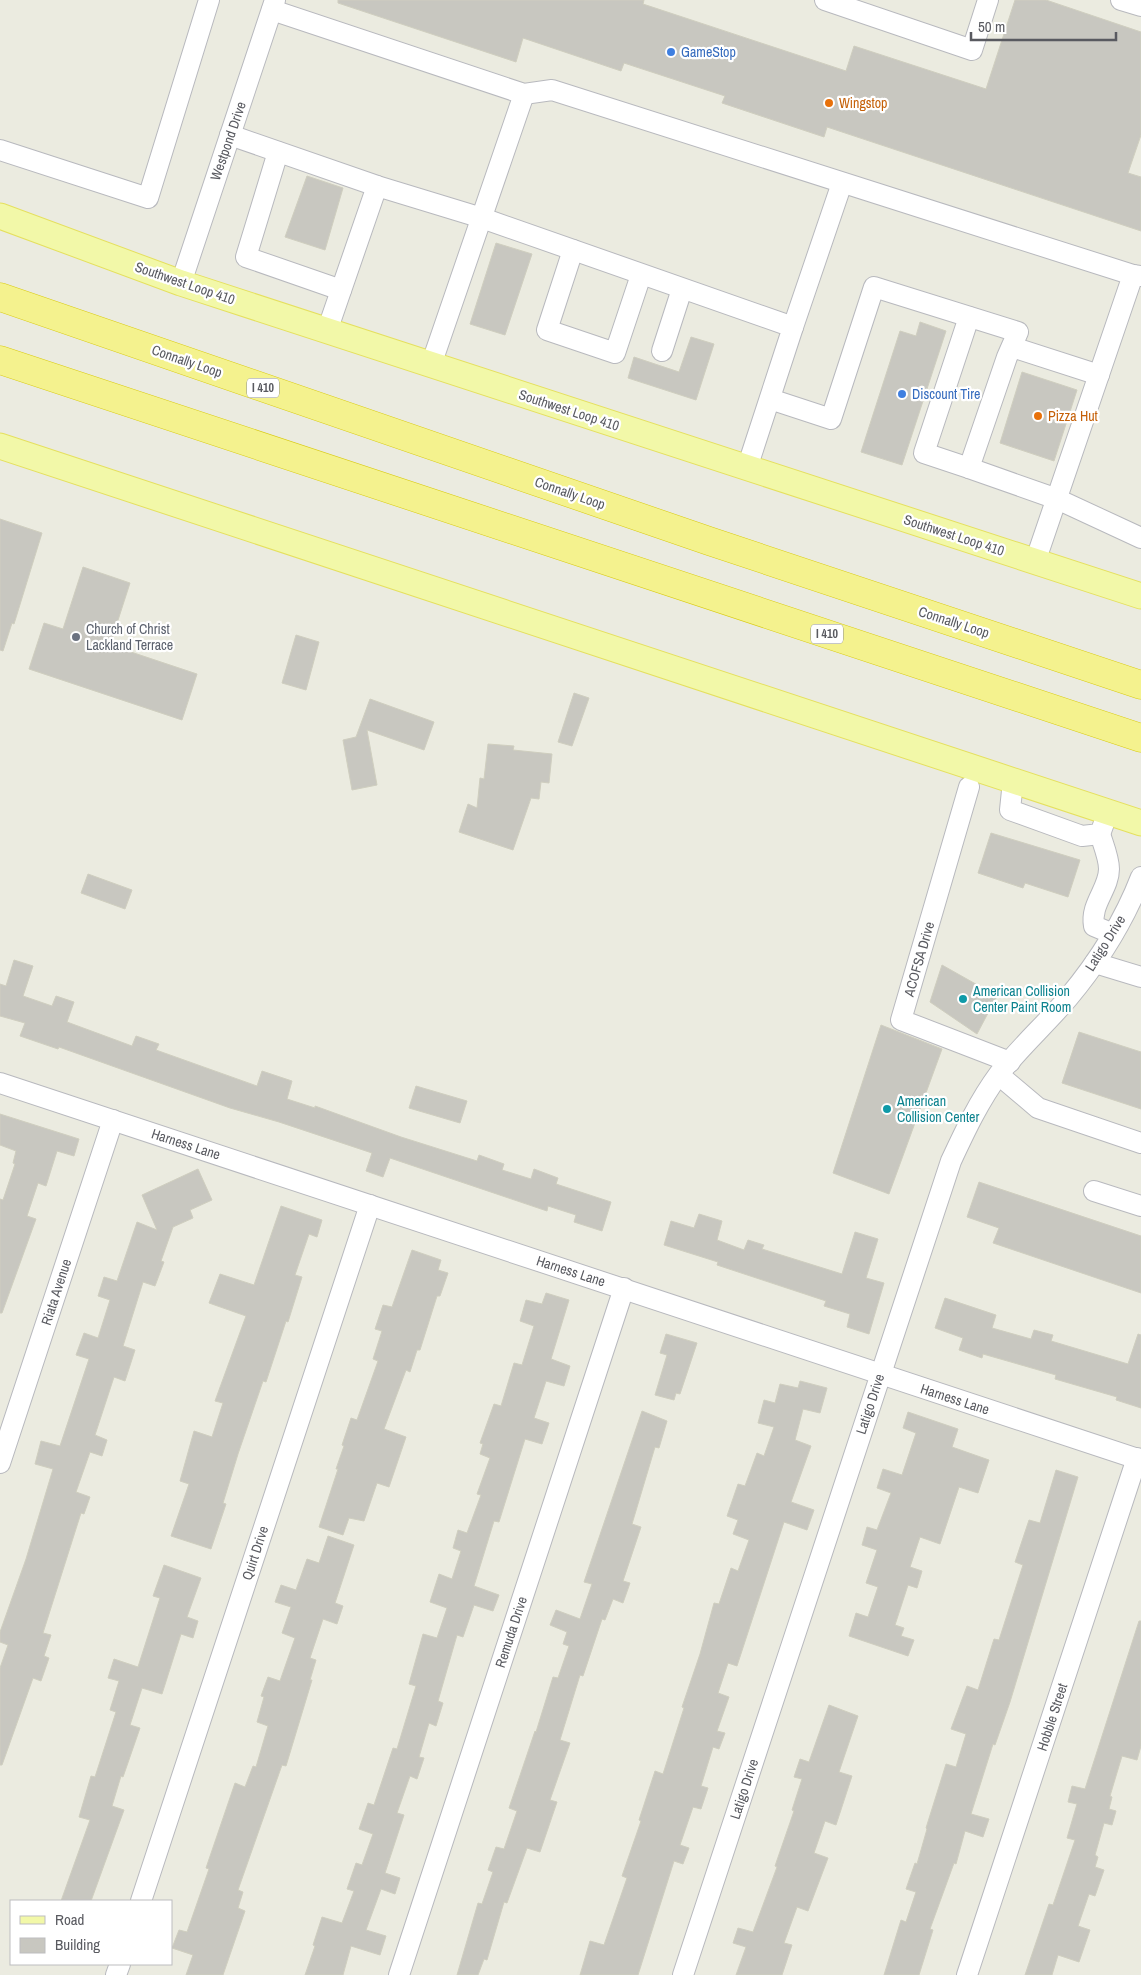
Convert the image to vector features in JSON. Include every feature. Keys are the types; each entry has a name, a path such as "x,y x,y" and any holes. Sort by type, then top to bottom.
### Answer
{"highway":[{"name":"Connally Loop","path":"0,297 700,538 1141,685"},
{"name":"I 410","path":"0,360 1141,738"}],"main road":[{"name":"Southwest Loop 410","path":"0,216 180,283 1141,596"},
{"path":"0,446 1013,781 1104,823 1141,823"}],"street":[{"path":"0,150 148,198 209,0"},
{"path":"825,0 972,50 988,0"},
{"path":"1121,0 1141,6"},
{"path":"274,5 524,94 552,90 1137,275 1099,374 1036,562"},
{"name":"Westpond Drive","path":"180,283 274,5"},
{"path":"431,364 524,94"},
{"path":"230,135 377,186 482,218 793,327"},
{"path":"278,152 246,257 342,290"},
{"path":"747,468 842,182"},
{"path":"328,331 377,186"},
{"path":"573,250 547,330 615,353 642,275"},
{"path":"770,399 831,419 874,287 1018,332 969,468"},
{"path":"662,351 682,289"},
{"path":"970,317 924,453 1057,499 1141,538"},
{"path":"1012,346 1099,374"},
{"name":"ACOFSA Drive","path":"969,787 901,1020 1004,1069"},
{"path":"1104,823 1109,867 1107,880 1092,916 1094,926 1113,934"},
{"path":"1107,880 1139,888"},
{"name":"Latigo Drive","path":"683,1975 951,1161 971,1118 1004,1069 1068,998 1095,963 1139,888"},
{"path":"1095,963 1141,977"},
{"path":"1004,1069 1038,1108 1141,1143"},
{"name":"Harness Lane","path":"0,1083 1139,1459"},
{"name":"Riata Avenue","path":"0,1463 113,1120"},
{"path":"1094,1191 1141,1206"},
{"name":"Quirt Drive","path":"140,1900 370,1205"},
{"name":"Remuda Drive","path":"399,1975 624,1288"},
{"name":"Hobble Street","path":"967,1975 1139,1459"}],"building":[{"path":"338,0 644,0 643,4 846,71 854,46 986,89 1015,0 1046,0 1141,32 1141,135 1128,173 1141,177 1141,231 827,127 824,137 722,103 725,96 624,63 621,71 523,38 516,62 338,3"},
{"path":"307,176 343,188 325,250 285,237"},
{"path":"496,243 532,254 505,335 470,324"},
{"name":"Discount Tire","path":"920,322 946,331 902,465 861,452 900,331 916,336"},
{"path":"691,337 714,344 696,400 628,378 634,357 679,372"},
{"name":"Pizza Hut","path":"1022,372 1077,390 1054,461 1000,443"},
{"path":"0,519 42,533 14,624 12,623 3,651 0,650"},
{"name":"Church of Christ Lackland Terrace","path":"83,567 130,583 110,645 197,674 182,720 29,669 44,623 63,629"},
{"path":"296,635 319,642 306,690 282,683"},
{"path":"574,693 589,698 572,746 558,742"},
{"path":"370,699 434,722 424,750 367,730 377,785 352,790 343,740 356,737"},
{"path":"488,744 514,746 513,750 552,754 549,783 541,782 539,799 531,798 513,850 459,832 468,804 477,808 480,778 484,779"},
{"path":"991,833 1080,860 1068,897 1025,883 1023,888 978,873"},
{"path":"88,874 132,890 125,909 81,893"},
{"path":"14,960 33,966 23,996 52,1006 56,996 74,1002 67,1022 132,1046 136,1036 159,1044 156,1050 257,1086 262,1071 292,1081 287,1099 315,1108 315,1106 401,1137 477,1161 479,1155 504,1164 502,1170 531,1179 534,1169 558,1178 556,1184 611,1202 602,1231 574,1222 576,1215 548,1206 547,1211 390,1158 383,1177 366,1171 372,1153 230,1108 59,1047 58,1049 20,1036 25,1023 0,1016 0,984 6,986"},
{"name":"American Collision Center Paint Room","path":"942,965 997,996 977,1034 930,1002"},
{"name":"American Collision Center","path":"881,1025 942,1049 889,1194 833,1173"},
{"path":"1079,1032 1141,1052 1141,1109 1062,1083"},
{"path":"416,1086 467,1101 460,1123 409,1108"},
{"path":"0,1114 79,1139 74,1156 57,1151 46,1186 38,1183 27,1216 36,1219 2,1313 0,1313 0,1199 3,1200 15,1164 13,1163 16,1151 0,1145"},
{"path":"198,1169 212,1200 190,1210 193,1218 173,1227 161,1261 164,1262 155,1286 143,1282 123,1346 135,1350 125,1381 114,1377 95,1435 107,1440 102,1456 90,1452 76,1492 90,1497 84,1514 81,1513 43,1633 51,1635 44,1656 49,1658 41,1681 33,1678 2,1765 0,1765 0,1668 8,1645 0,1642 0,1632 26,1559 53,1469 35,1464 41,1441 60,1446 89,1359 76,1355 84,1333 98,1338 110,1300 98,1296 104,1277 117,1281 137,1222 157,1230 142,1195"},
{"path":"979,1182 1141,1236 1141,1293 993,1243 999,1228 967,1217"},
{"path":"281,1206 322,1220 317,1237 309,1234 295,1275 302,1277 288,1322 286,1321 266,1382 263,1381 238,1454 223,1503 226,1504 211,1549 171,1536 189,1484 180,1481 194,1431 212,1437 223,1403 215,1401 246,1316 209,1303 220,1274 254,1285"},
{"path":"699,1214 722,1221 717,1240 744,1250 748,1240 764,1245 762,1249 842,1274 855,1232 878,1239 866,1278 884,1283 869,1334 847,1327 850,1314 824,1306 826,1301 717,1265 718,1262 664,1245 671,1221 694,1228"},
{"path":"412,1250 441,1260 438,1270 448,1273 440,1296 437,1296 420,1350 417,1350 410,1372 406,1370 384,1429 406,1437 389,1487 377,1483 364,1521 349,1518 343,1535 319,1527 338,1469 336,1469 344,1446 342,1445 351,1418 357,1420 378,1361 373,1359 382,1331 375,1329 383,1305 392,1307"},
{"path":"546,1293 569,1300 551,1359 570,1366 564,1386 546,1381 534,1418 549,1423 542,1444 525,1439 499,1522 494,1521 474,1586 499,1595 493,1611 474,1605 463,1637 457,1635 438,1701 443,1703 436,1726 429,1723 419,1757 424,1758 417,1779 410,1776 397,1813 404,1815 385,1873 400,1878 395,1894 381,1889 366,1930 386,1936 380,1955 351,1946 343,1975 305,1975 322,1917 342,1923 354,1891 347,1889 356,1863 362,1865 373,1834 359,1829 368,1803 374,1805 393,1748 397,1749 416,1686 409,1684 423,1634 437,1638 447,1608 430,1602 439,1574 452,1579 461,1551 453,1548 458,1530 467,1533 481,1495 477,1494 490,1458 480,1454 483,1444 480,1443 494,1404 501,1406 514,1363 522,1365 534,1326 520,1321 526,1300 542,1304"},
{"path":"945,1298 996,1315 992,1328 1031,1339 1034,1330 1053,1335 1051,1341 1128,1364 1138,1334 1141,1335 1141,1408 1116,1400 1117,1397 1055,1379 1056,1375 983,1354 982,1358 959,1350 963,1338 935,1328"},
{"path":"666,1334 697,1343 680,1394 676,1393 674,1400 655,1395 667,1355 660,1353"},
{"path":"800,1381 827,1388 820,1413 803,1409 795,1440 811,1446 791,1502 814,1510 807,1530 784,1522 737,1666 728,1663 718,1693 729,1697 717,1731 725,1733 719,1749 713,1747 701,1786 708,1788 701,1809 693,1807 680,1845 689,1848 683,1864 674,1861 638,1975 580,1975 590,1941 604,1945 627,1878 622,1876 641,1821 639,1820 655,1771 663,1774 714,1603 719,1604 731,1568 738,1571 749,1540 733,1534 738,1520 727,1516 738,1484 745,1486 757,1453 764,1456 774,1427 758,1423 764,1400 775,1403 780,1384 798,1388"},
{"path":"642,1411 667,1421 659,1448 655,1447 632,1524 641,1527 623,1581 630,1583 623,1603 613,1599 605,1620 602,1619 583,1676 580,1675 560,1740 570,1743 550,1800 557,1802 540,1852 527,1848 507,1903 504,1902 487,1960 484,1959 478,1975 457,1975 478,1903 482,1904 493,1872 488,1870 496,1847 504,1849 517,1811 509,1808 553,1677 558,1678 569,1646 563,1644 567,1632 550,1625 556,1610 580,1619 592,1584 584,1582"},
{"path":"908,1412 958,1429 952,1447 989,1460 978,1493 959,1487 940,1544 920,1537 910,1567 922,1571 917,1588 908,1585 895,1625 904,1628 901,1636 914,1640 908,1656 849,1636 856,1613 868,1617 878,1587 866,1583 877,1550 862,1545 867,1527 877,1530 891,1493 877,1488 883,1469 902,1475 916,1433 903,1428"},
{"path":"1056,1470 1078,1477 1010,1702 995,1745 993,1744 971,1814 989,1819 983,1837 965,1831 956,1864 954,1863 930,1929 933,1930 919,1975 884,1975 901,1920 906,1922 916,1892 906,1889 915,1863 917,1864 946,1764 956,1767 966,1734 951,1729 967,1686 978,1690 994,1639 999,1640 1023,1565 1015,1562 1029,1520 1040,1523"},
{"path":"328,1536 354,1545 335,1603 343,1606 337,1624 323,1619 310,1658 316,1660 310,1680 312,1680 286,1766 282,1765 238,1890 243,1892 238,1908 245,1911 223,1975 186,1975 193,1955 172,1948 179,1930 187,1932 209,1869 206,1868 235,1783 245,1787 253,1766 256,1767 268,1726 257,1722 264,1697 261,1696 268,1677 280,1681 295,1638 282,1633 291,1607 275,1602 281,1585 296,1590 307,1559 319,1563"},
{"path":"164,1565 201,1578 187,1617 198,1621 193,1638 181,1634 162,1694 142,1688 130,1725 140,1728 123,1777 121,1776 112,1806 124,1810 91,1900 61,1900 90,1820 79,1817 91,1776 95,1777 116,1712 110,1710 119,1681 108,1678 114,1659 138,1667 160,1598 153,1596"},
{"path":"1139,1621 1141,1621 1141,1746 1137,1760 1122,1756 1110,1796 1112,1797 1109,1809 1116,1811 1112,1825 1104,1823 1095,1855 1098,1857 1095,1867 1104,1870 1095,1896 1089,1894 1078,1926 1090,1930 1079,1962 1058,1955 1052,1975 1025,1975 1049,1904 1053,1905 1075,1840 1067,1838 1077,1804 1068,1802 1072,1786 1085,1789"},
{"path":"829,1705 858,1716 839,1772 852,1776 836,1825 825,1821 814,1853 828,1858 808,1911 797,1907 784,1943 792,1945 782,1975 736,1975 746,1947 733,1943 738,1928 753,1932 777,1867 775,1866 794,1811 792,1810 802,1779 794,1777 800,1759 809,1762"}],"place":[{"name":"GameStop","path":"671,52"},
{"name":"Wingstop","path":"829,103"},
{"name":"Discount Tire","path":"902,394"},
{"name":"Pizza Hut","path":"1038,416"},
{"name":"Church of Christ Lackland Terrace","path":"76,637"},
{"name":"American Collision Center Paint Room","path":"963,999"},
{"name":"American Collision Center","path":"887,1109"}]}
